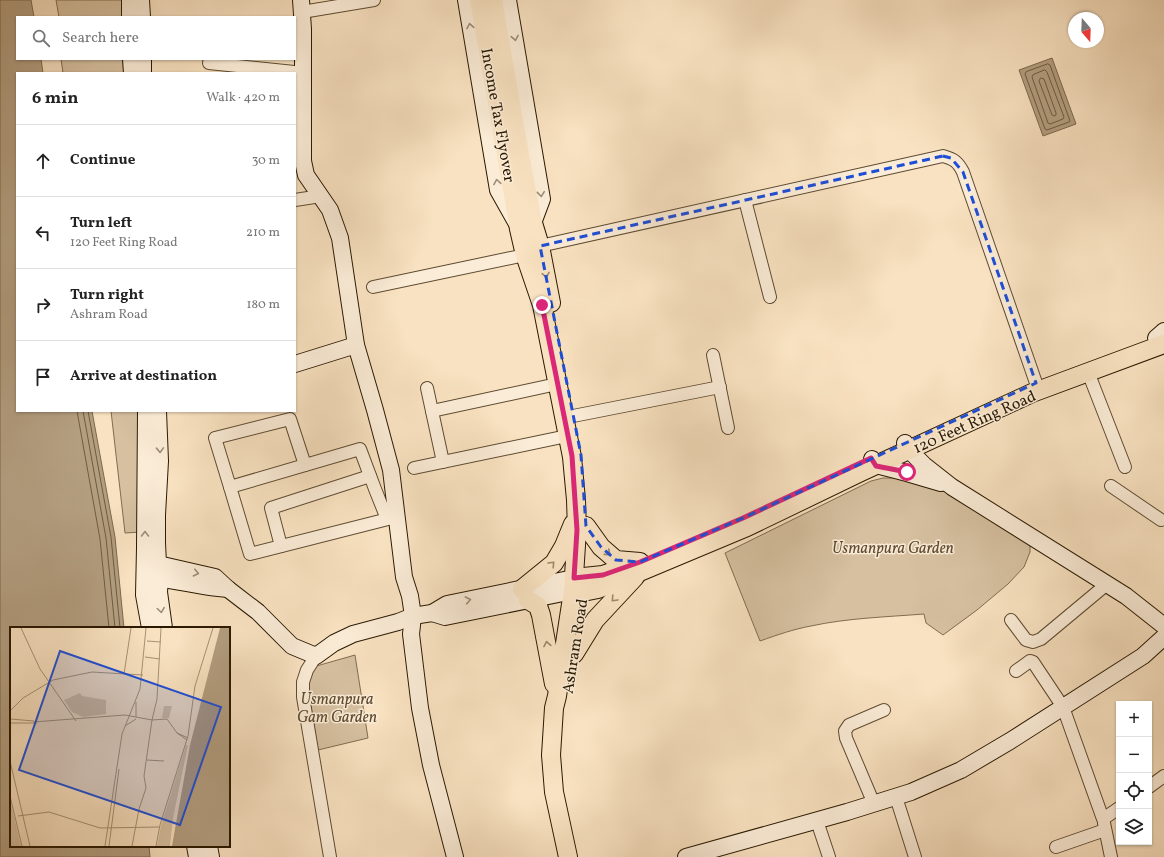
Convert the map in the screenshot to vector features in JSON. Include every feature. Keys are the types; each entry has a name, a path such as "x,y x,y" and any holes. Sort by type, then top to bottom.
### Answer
{"main road":[{"path":"130,0 130,16"},
{"path":"142,0 142,16"},
{"path":"466,0 498,190 526,226 542,199 508,0"},
{"name":"Income Tax Flyover","path":"479,0 520,191"},
{"name":"Income Tax Flyover","path":"494,0 526,226"},
{"path":"302,6 304,74 303,162 306,175 330,210 340,238 356,345 391,470 392,518 404,577 410,596 413,616 411,634 420,708 432,765 455,857"},
{"path":"131,60 132,72"},
{"path":"143,60 143,72"},
{"name":"Ashram Road","path":"526,226 580,455 581,521 577,530 579,584 574,654 564,709 561,754 564,790 578,857"},
{"name":"Ashram Road","path":"533,251 557,384 572,456 581,521"},
{"name":"120 Feet Ring Road","path":"907,446 961,415 1036,383 1161,341"},
{"name":"120 Feet Ring Road","path":"579,584 598,589 641,567 747,527 907,446 1161,341"},
{"path":"296,364 356,345"},
{"path":"146,412 145,548 159,592 164,627"},
{"path":"150,627 144,595 152,571 157,514 160,461 158,412"},
{"path":"907,446 924,464 952,487 1126,596 1164,626"},
{"path":"874,462 952,487"},
{"path":"525,594 554,564 581,521 601,547 616,560 641,567 618,595 594,620 574,654"},
{"path":"152,571 215,577 258,612 292,646 316,656 334,643 353,634 398,622 413,616 432,613 445,617 525,594 579,584"},
{"name":"Ashram Road","path":"568,857 554,792 551,755 554,708 579,584"},
{"path":"525,594 538,606 541,615 557,696"},
{"path":"695,856 896,797 961,770 1143,656 1164,637"},
{"path":"195,847 197,857"},
{"path":"209,847 211,857"}],"street":[{"path":"302,6 374,0"},
{"path":"209,63 287,72"},
{"path":"296,73 304,74"},
{"path":"372,287 533,251 744,200 943,156 956,161 963,172 1036,383"},
{"path":"296,200 321,196"},
{"path":"744,200 770,297"},
{"path":"713,355 728,428"},
{"path":"1088,372 1125,467"},
{"path":"432,411 557,384"},
{"path":"572,416 720,387"},
{"path":"427,388 443,462"},
{"path":"230,487 360,449 370,476 392,518 250,554 215,438 290,415 305,465"},
{"path":"414,468 567,436"},
{"path":"281,546 271,508 370,476"},
{"path":"1111,486 1163,519"},
{"path":"1011,620 1026,640 1034,642 1041,639 1107,584"},
{"path":"316,656 307,670 303,682 303,697 330,857"},
{"path":"1016,671 1030,661 1033,662 1063,707 1104,825 1111,857"},
{"path":"874,804 846,738 845,731 849,725 884,710"},
{"path":"1152,785 1164,776"},
{"path":"896,797 916,857"},
{"path":"1056,847 1104,825 1118,809"},
{"path":"817,821 829,857"}],"highlighted area":[{"path":"943,156 951,158 963,172 1036,383 743,518 640,562 616,560 601,547 586,526 581,455 540,246"}],"green space":[{"path":"56,0 123,0 123,16 59,16"},
{"path":"61,60 123,60 124,72 63,72"},
{"path":"111,412 138,412 141,532 125,533"},
{"name":"Usmanpura Garden","path":"883,478 896,478 949,492 1030,541 1030,552 1024,567 1008,584 977,610 943,635 926,623 924,614 825,623 792,630 760,641 725,553 871,481"},
{"name":"Usmanpura Gam Garden","path":"355,655 368,738 318,750 307,681 313,667"}],"water":[{"path":"0,0 31,0 34,16 16,16 16,60 41,60 43,72 16,72 16,412 92,412 115,537 124,627 10,627 10,847 149,847 150,857 0,857"},
{"path":"1052,58 1076,124 1043,136 1019,70"}],"route":[{"path":"542,305 572,456 577,530 574,578 603,575 640,562 743,518 871,458 876,466 907,472"}]}
